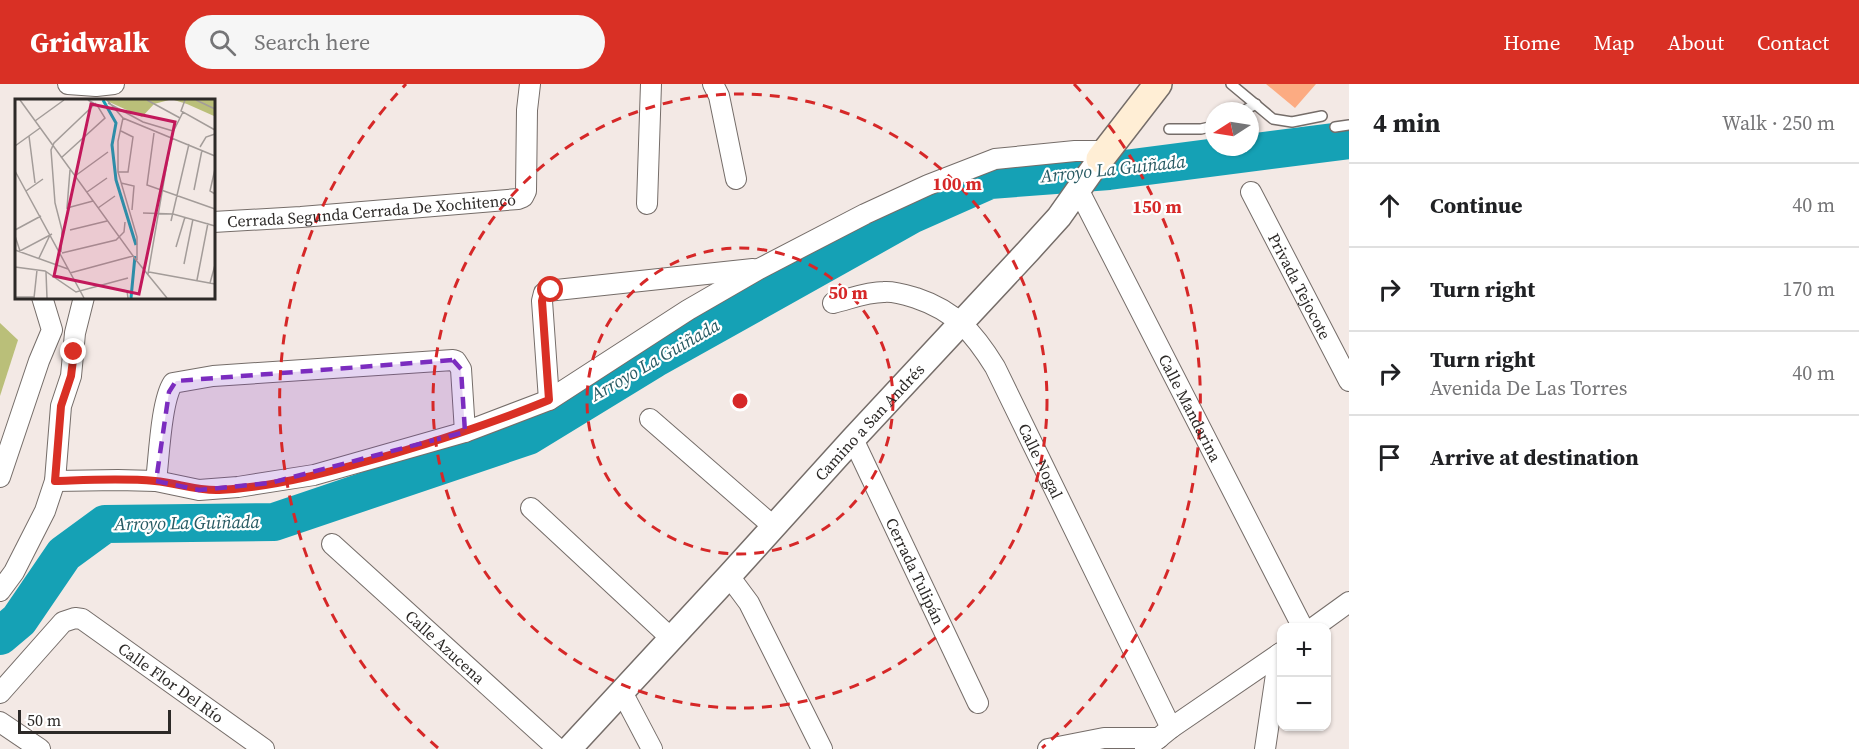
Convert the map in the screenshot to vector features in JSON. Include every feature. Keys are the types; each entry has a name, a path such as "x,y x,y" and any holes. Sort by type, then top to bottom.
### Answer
{"main road":[{"name":"Camino a San Andrés","path":"1102,155 1158,84"}],"street":[{"path":"70,90 115,84 116,99"},
{"name":"Cerrada Segunda Cerrada De Xochitenco","path":"214,222 301,217 523,197 526,190 527,110 530,84"},
{"path":"647,204 651,84"},
{"path":"713,84 719,96 736,179"},
{"path":"55,481 156,481 199,490 218,490 314,475 465,432 549,400 688,310 759,269 865,214 928,185 995,159 1075,151 1102,155"},
{"name":"Camino a San Andrés","path":"569,749 1059,217 1102,155"},
{"name":"Calle Mandarina","path":"1079,187 1301,623"},
{"name":"Privada Tejocote","path":"1251,192 1349,381"},
{"path":"549,400 542,301 544,293 551,290 759,269"},
{"name":"Calle Nogal","path":"833,303 868,293 886,291 908,296 945,310 961,322 981,344 995,367 1158,738"},
{"path":"0,477 39,361 52,330 42,298"},
{"path":"0,591 14,572 45,511 55,481 61,406 71,376 75,333 84,298"},
{"path":"52,330 75,333"},
{"path":"156,481 169,392 173,383 179,381 213,376 453,360 459,364 460,369 465,432"},
{"path":"650,419 774,527"},
{"name":"Cerrada Tulipán","path":"853,439 978,703"},
{"path":"531,508 672,639"},
{"name":"Calle Azucena","path":"332,544 558,749"},
{"path":"729,576 749,603 822,749"},
{"path":"1318,623 1349,602"},
{"name":"Calle Flor Del Río","path":"0,693 63,622 75,618 88,622 264,749"},
{"path":"1048,749 1104,738 1158,738 1277,655"},
{"path":"1265,749 1277,672"},
{"path":"622,692 652,749"},
{"path":"0,722 40,749"}],"lane":[{"path":"1232,84 1254,102"},
{"path":"1259,107 1273,119 1292,122 1322,116"},
{"path":"1335,127 1349,125"},
{"path":"1169,129 1205,128"}],"highlighted area":[{"path":"453,360 461,369 465,432 270,483 199,490 156,481 169,392 176,381"}],"green space":[{"path":"0,323 18,340 0,396"}],"building":[{"path":"1266,84 1316,84 1295,108"}],"waterway":[{"name":"Arroyo La Guiñada","path":"0,636 19,620 64,554 105,524 274,522 528,436 654,359 911,215 990,180 1109,171 1349,140"}],"route":[{"path":"74,352 71,376 61,406 55,481 156,481 199,490 218,490 314,475 370,460 465,432 549,400 542,301 544,293 551,290"}]}
